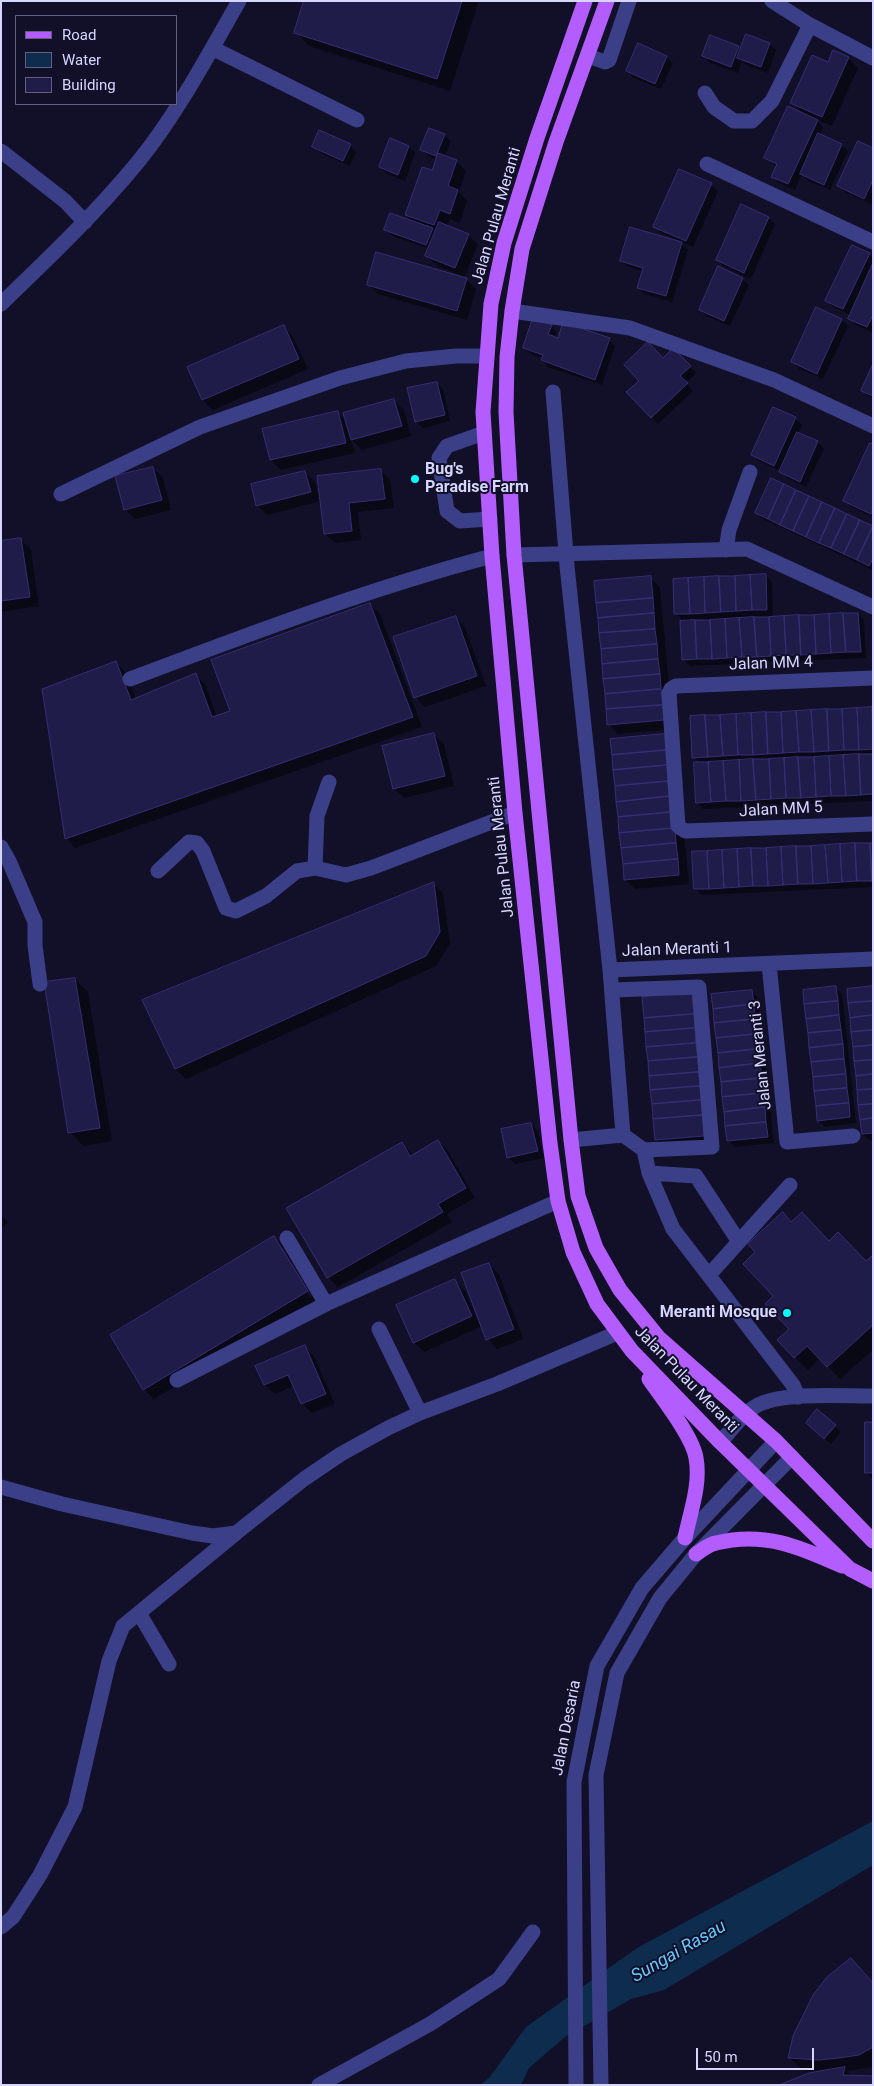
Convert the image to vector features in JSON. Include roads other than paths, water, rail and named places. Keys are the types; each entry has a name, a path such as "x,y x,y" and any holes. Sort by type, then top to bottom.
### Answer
{"main road":[{"name":"Jalan Pulau Meranti","path":"585,1 537,138 504,243 491,304 483,412 492,556 515,813 549,1134 558,1201 573,1252 597,1304 632,1351 720,1442 850,1569 873,1581"},
{"name":"Jalan Pulau Meranti","path":"608,1 556,142 522,249 507,357 506,412 514,555 578,1196 596,1248 620,1290 659,1338 776,1441 873,1541"},
{"path":"632,1351 688,1437 696,1457 695,1492 685,1538"},
{"path":"696,1554 715,1543 768,1539 799,1547 850,1569"}],"street":[{"path":"178,105 239,1"},
{"path":"588,56 605,62 609,60 628,4 608,1"},
{"path":"772,1 810,25 873,58"},
{"path":"705,93 714,106 734,121 752,121 772,101 810,25"},
{"path":"212,48 357,120"},
{"path":"1,304 85,222 139,160 178,105"},
{"path":"1,151 65,202 85,222"},
{"path":"707,164 873,242"},
{"path":"512,312 630,328 774,380 873,426"},
{"path":"61,494 200,427 340,378 406,361 456,356 486,356"},
{"path":"553,392 566,555 610,970"},
{"path":"484,433 447,446 440,458 448,511 460,521 490,519"},
{"path":"726,550 729,530 750,472"},
{"path":"514,555 747,549 873,607"},
{"path":"130,679 304,614 424,574 492,556"},
{"name":"Jalan MM 4","path":"691,832 685,831 678,826 671,689 676,686 873,678"},
{"path":"315,868 317,816 329,782"},
{"path":"158,871 189,842 197,843 203,850 226,908 236,911 266,896 297,871 315,868 346,875 371,868 515,813"},
{"name":"Jalan MM 5","path":"691,832 873,824"},
{"path":"1,847 9,861 34,922 40,984"},
{"name":"Jalan Meranti 1","path":"623,1135 610,970 873,959"},
{"name":"Jalan Meranti 3","path":"769,964 787,1142 853,1136"},
{"path":"571,1140 623,1135 644,1150 712,1147 699,987 612,990"},
{"path":"644,1150 649,1173 673,1229 793,1385 798,1397"},
{"path":"649,1173 696,1176 739,1242"},
{"path":"709,1275 790,1185"},
{"path":"177,1380 326,1304 558,1201"},
{"path":"287,1238 326,1304"},
{"path":"379,1329 420,1413"},
{"path":"1,1927 13,1917 40,1875 75,1807 109,1661 122,1626 236,1532 292,1488 340,1454 420,1413 498,1384 617,1332"},
{"path":"720,1442 759,1404 772,1400 798,1397 873,1396"},
{"name":"Jalan Desaria","path":"576,2085 574,1782 597,1666 642,1588 685,1538 776,1441"},
{"path":"601,2085 596,1775 617,1673 660,1598 696,1554 792,1457"},
{"path":"1,1487 62,1504 192,1533 213,1536 236,1532"},
{"path":"139,1613 169,1664"},
{"path":"319,2085 430,2024 499,1979 533,1932"}],"water":[{"name":"Sungai Rasau","path":"873,1821 873,1865 664,1990 631,1999 565,2037 529,2068 521,2085 480,2085 490,2077 526,2027 637,1948"}],"place":[{"name":"Bug's Paradise Farm","path":"415,479"},
{"name":"Meranti Mosque","path":"787,1313"}]}
